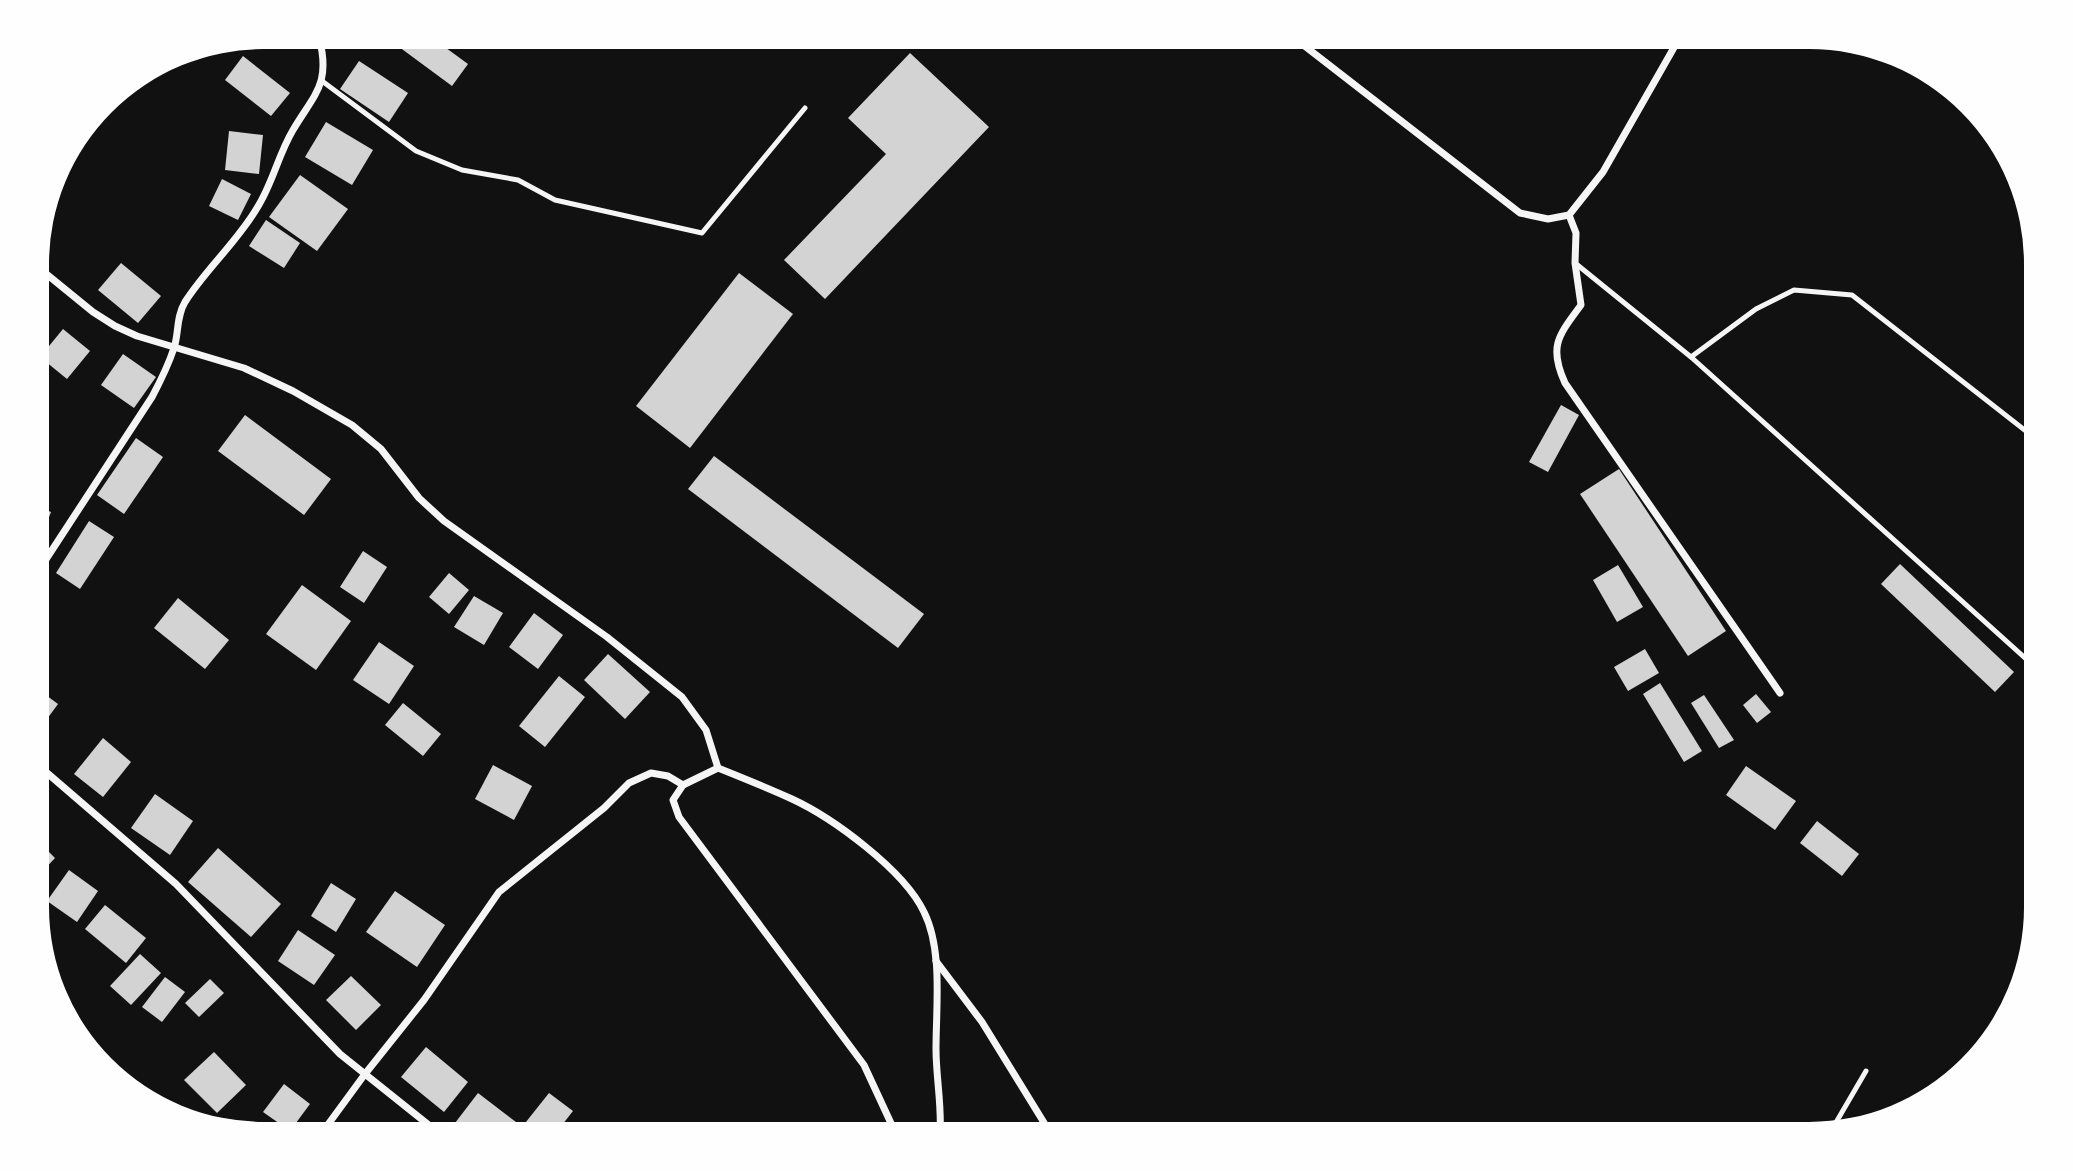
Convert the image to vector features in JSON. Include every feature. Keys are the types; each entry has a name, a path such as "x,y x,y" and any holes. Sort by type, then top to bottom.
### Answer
{"street":[{"path":"49,555 163,377 175,346 177,322 185,302 257,210 274,179 282,152 293,130 323,81 321,49"},
{"path":"1308,49 1520,213 1548,219 1569,215 1603,172 1673,49"},
{"path":"1569,215 1576,233 1575,264 1581,305 1561,332 1556,353 1558,368 1565,383 1780,692"},
{"path":"49,276 115,326 137,336 244,368 293,391 352,425 381,449 419,498 444,521 607,637 682,697 706,730 718,768"},
{"path":"890,1122 864,1065 679,817 673,800 683,785 718,768 795,800 860,841 893,870 924,912 936,961 939,1122"},
{"path":"330,1122 424,1000 499,892 604,808 629,783 652,773 668,776 683,785"},
{"path":"49,775 176,884 340,1054 425,1122"},
{"path":"936,961 982,1022 1044,1122"}],"lane":[{"path":"323,81 416,151 462,170 518,180 555,200 702,233 805,108"},
{"path":"1575,264 1691,357 2024,657"},
{"path":"1691,357 1756,309 1794,290 1852,295 2024,430"},
{"path":"1837,1120 1866,1071"}],"building":[{"path":"402,49 447,49 468,64 452,86"},
{"path":"910,53 989,127 825,299 784,260 886,154 848,118"},
{"path":"243,56 290,93 271,116 225,80"},
{"path":"359,61 408,93 389,122 340,89"},
{"path":"326,122 373,150 352,185 305,157"},
{"path":"229,131 263,135 259,174 225,170"},
{"path":"300,175 348,209 317,251 269,217"},
{"path":"222,179 251,194 238,220 209,206"},
{"path":"266,220 300,243 284,268 249,246"},
{"path":"121,263 161,296 138,323 98,290"},
{"path":"739,273 793,314 690,448 636,406"},
{"path":"63,329 90,351 67,379 49,364 49,346"},
{"path":"123,354 156,377 134,408 101,385"},
{"path":"1561,405 1579,415 1548,472 1529,462"},
{"path":"245,415 331,479 304,515 218,451"},
{"path":"136,438 163,457 124,514 97,495"},
{"path":"714,456 924,614 898,648 688,489"},
{"path":"1619,469 1726,631 1688,656 1580,494"},
{"path":"89,521 114,537 80,589 56,573"},
{"path":"363,551 387,567 364,603 340,587"},
{"path":"1900,564 2014,672 1995,692 1881,584"},
{"path":"1618,565 1643,607 1617,622 1593,580"},
{"path":"449,573 469,590 449,614 429,597"},
{"path":"302,585 351,621 316,670 266,634"},
{"path":"474,596 503,613 484,645 454,627"},
{"path":"178,598 229,640 205,669 154,628"},
{"path":"534,613 563,635 538,669 509,647"},
{"path":"379,642 414,666 389,704 353,680"},
{"path":"1645,649 1659,673 1628,691 1614,667"},
{"path":"608,654 650,692 625,719 584,680"},
{"path":"559,676 585,697 545,747 519,726"},
{"path":"1660,683 1702,751 1684,762 1643,694"},
{"path":"1756,694 1771,712 1757,723 1743,705"},
{"path":"1704,695 1734,740 1719,748 1691,703"},
{"path":"49,697 58,704 49,716"},
{"path":"403,703 441,734 423,756 385,725"},
{"path":"103,738 131,762 103,797 74,774"},
{"path":"493,765 532,786 514,820 475,799"},
{"path":"1746,766 1796,801 1775,830 1726,795"},
{"path":"155,794 193,821 170,855 131,828"},
{"path":"1817,821 1859,854 1842,876 1800,843"},
{"path":"218,848 281,904 251,937 188,882"},
{"path":"49,852 55,858 49,864"},
{"path":"69,870 98,891 77,922 49,902 49,898"},
{"path":"331,883 356,899 336,932 311,916"},
{"path":"395,891 445,925 417,967 366,932"},
{"path":"105,905 146,938 126,963 85,929"},
{"path":"298,930 335,955 314,985 278,961"},
{"path":"140,954 161,973 131,1005 110,986"},
{"path":"351,976 381,1005 356,1030 326,1000"},
{"path":"165,977 185,992 162,1022 142,1007"},
{"path":"210,979 224,993 199,1017 185,1003"},
{"path":"426,1047 468,1082 444,1112 401,1077"},
{"path":"214,1052 246,1085 217,1113 184,1080"},
{"path":"284,1084 310,1104 297,1122 277,1122 263,1112"},
{"path":"478,1093 516,1122 456,1122"},
{"path":"549,1093 573,1111 564,1122 526,1122"}]}
